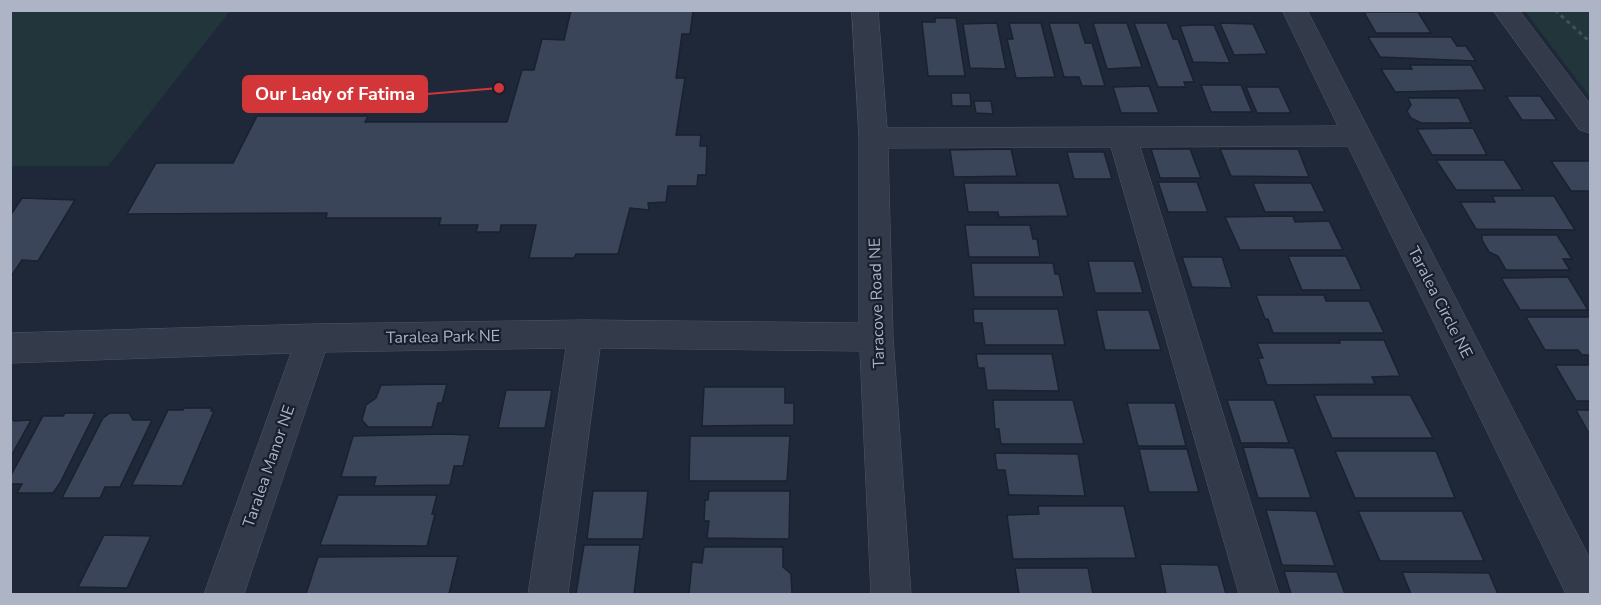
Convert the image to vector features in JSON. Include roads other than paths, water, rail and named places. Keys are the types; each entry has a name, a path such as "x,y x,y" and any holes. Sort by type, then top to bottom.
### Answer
{"street":[{"name":"Taracove Road NE","path":"865,10 873,138 876,337 891,594"},
{"name":"Taralea Circle NE","path":"1294,10 1587,594"},
{"path":"1505,10 1590,123"},
{"path":"873,138 1358,136"},
{"path":"1123,138 1259,594"},
{"path":"548,594 585,334"},
{"name":"Taralea Park NE","path":"10,348 313,338 585,334 876,337"},
{"name":"Taralea Manor NE","path":"224,594 313,338"}],"place":[{"name":"Our Lady of Fatima","path":"499,88"}]}
